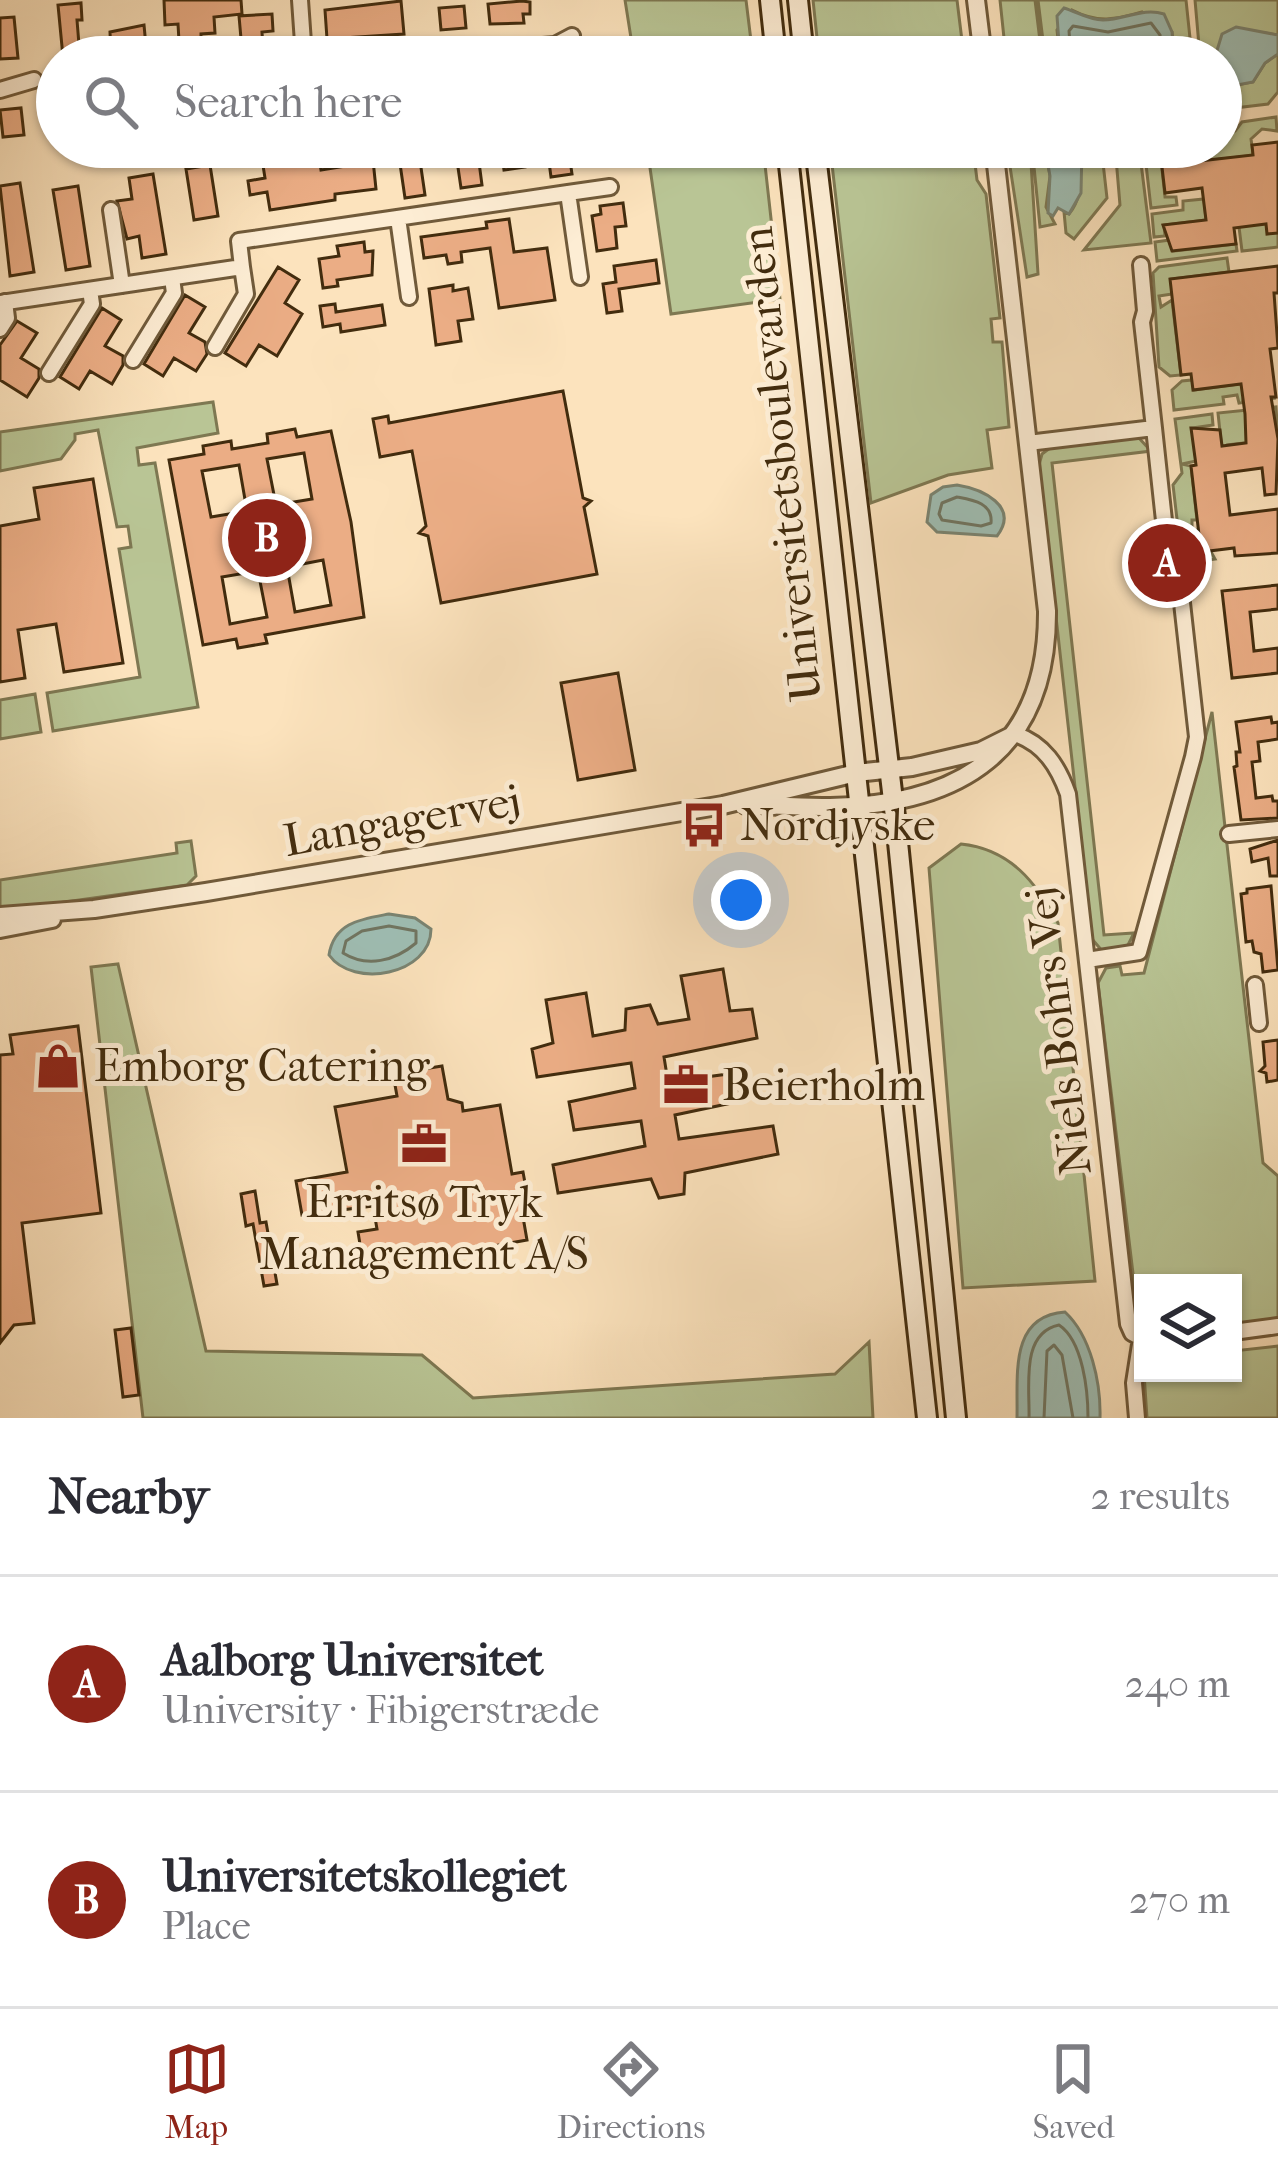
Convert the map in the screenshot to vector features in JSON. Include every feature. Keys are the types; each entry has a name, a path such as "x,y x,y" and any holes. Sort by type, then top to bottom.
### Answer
{"main road":[{"path":"770,0 774,36"},
{"path":"798,0 802,36"},
{"name":"Universitetsboulevarden","path":"790,168 872,772"},
{"name":"Universitetsboulevarden","path":"817,168 872,772"},
{"path":"872,772 956,1418"},
{"path":"872,772 927,1418"}],"street":[{"path":"300,0 303,36"},
{"path":"976,0 980,36"},
{"path":"0,90 34,80"},
{"path":"877,802 934,791 985,766 1015,734 1034,704 1047,646 996,168"},
{"path":"215,347 247,294 238,241 610,187"},
{"path":"568,194 580,277"},
{"path":"111,210 122,285"},
{"path":"398,218 409,297"},
{"path":"1088,960 1139,952 1197,737 1180,585 1169,567 1142,322 1141,265"},
{"path":"0,329 7,318 2,303 242,267"},
{"path":"133,360 174,293 172,278"},
{"path":"49,373 92,304 90,290"},
{"path":"1028,443 1154,428"},
{"path":"872,772 981,751 1015,734"},
{"name":"Niels Bohrs Vej","path":"1015,734 1039,746 1059,768 1068,794 1128,1324 1134,1330"},
{"name":"Langagervej","path":"0,928 723,805 872,772"},
{"name":"Langagervej","path":"723,805 877,802"},
{"path":"1229,835 1278,829"},
{"name":"Langagervej","path":"0,916 94,909"},
{"path":"1255,985 1259,1023"},
{"path":"1257,1002 1278,1000"},
{"path":"1242,1331 1278,1326"},
{"name":"Niels Bohrs Vej","path":"1134,1382 1137,1418"}],"green space":[{"path":"625,0 746,0 750,36 631,36"},
{"path":"813,0 957,0 961,36 817,36"},
{"path":"1000,0 1035,0 1039,36 1004,36"},
{"path":"1038,0 1186,0 1190,36 1172,36 1142,12 1106,19 1072,10 1058,36 1042,36"},
{"path":"1195,0 1278,0 1278,35 1265,33 1242,42 1242,36 1198,36"},
{"path":"1278,54 1278,92 1268,104 1242,107 1242,84 1253,82 1265,63"},
{"path":"1276,117 1277,131 1262,129 1251,139 1254,161 1242,157 1242,122"},
{"path":"650,168 765,168 780,299 671,314"},
{"path":"832,168 976,168 986,194 1000,318 991,319 993,342 1002,342 1009,427 987,430 992,468 948,475 871,503"},
{"path":"1010,168 1031,168 1038,274 1027,277"},
{"path":"1034,168 1049,168 1046,207 1055,224 1040,227"},
{"path":"1081,168 1104,168 1107,198 1074,239 1066,233 1064,212 1069,214 1079,190"},
{"path":"1117,168 1142,168 1151,243 1084,250 1120,205"},
{"path":"1146,168 1162,168 1165,197 1176,197 1177,205 1151,208"},
{"path":"1204,199 1206,220 1164,225 1165,236 1154,237 1152,214 1183,210 1183,201"},
{"path":"1259,214 1278,233 1278,247 1242,251 1239,227"},
{"path":"1170,240 1173,251 1236,244 1237,251 1157,261 1155,242"},
{"path":"1227,258 1229,272 1171,279 1172,294 1159,296 1161,307 1172,300 1181,375 1170,376 1159,367 1153,273 1159,267"},
{"path":"1192,380 1194,390 1246,383 1243,400 1276,398 1239,403 1237,395 1223,397 1224,404 1174,410 1172,390"},
{"path":"213,402 218,433 137,448 139,465 155,463 198,707 53,731 47,693 140,677 119,549 131,547 128,526 117,527 98,430 75,434 61,459 0,471 0,432"},
{"path":"1276,407 1278,439 1227,445 1222,451 1218,413"},
{"path":"1212,414 1213,425 1192,428 1196,461 1182,464 1191,466 1197,520 1184,527 1185,531 1199,530 1215,559 1191,562 1189,552 1180,545 1173,485 1182,473 1175,419"},
{"path":"1138,437 1151,451 1052,463 1104,935 1134,933 1128,945 1104,953 1092,939 1039,465 1050,448"},
{"path":"35,694 41,732 0,739 0,700"},
{"path":"1212,712 1263,1163 1278,1176 1278,1319 1242,1324 1242,1274 1134,1274 1134,1282 1098,983 1106,968 1120,966 1122,975 1144,973"},
{"path":"191,841 196,876 187,885 0,911 0,880 177,853 176,843"},
{"path":"961,844 994,853 1020,870 1058,923 1095,1281 963,1288 929,868"},
{"path":"118,964 206,1351 422,1355 473,1398 835,1374 869,1342 873,1418 143,1418 91,967"},
{"path":"1278,1346 1278,1418 1147,1418 1145,1382 1242,1382 1242,1350"}],"water":[{"path":"1064,8 1103,20 1164,14 1172,36 1058,36 1057,16"},
{"path":"1236,27 1278,35 1278,54 1265,63 1253,82 1242,84 1242,36 1222,34"},
{"path":"1049,168 1082,168 1081,193 1069,214 1058,208 1053,216 1048,213"},
{"path":"957,485 987,495 1001,508 1003,525 997,536 937,532 927,522 931,495"},
{"path":"389,914 415,918 431,929 428,945 405,966 389,972 355,972 329,955 343,929"},
{"path":"1065,1312 1082,1334 1093,1361 1100,1418 1017,1418 1018,1367 1025,1336 1047,1316"}],"building":[{"path":"164,0 241,0 242,14 214,17 215,33 179,36 178,24 165,25"},
{"path":"401,1 404,34 327,36 325,10"},
{"path":"530,2 524,23 490,24 488,4"},
{"path":"81,3 78,36 61,36 58,5"},
{"path":"464,6 466,28 441,30 439,8"},
{"path":"272,14 273,31 241,36 239,16"},
{"path":"14,17 18,58 0,59 0,18"},
{"path":"144,25 145,36 110,36 110,32"},
{"path":"21,108 24,135 3,137 0,110"},
{"path":"1278,142 1278,233 1267,234 1266,224 1234,228 1236,244 1172,251 1163,225 1206,220 1202,188 1165,193 1162,168 1242,168 1242,156 1253,155 1252,145"},
{"path":"210,168 218,216 194,220 186,169"},
{"path":"263,168 374,168 376,189 270,210 267,192 250,195 248,181 265,178"},
{"path":"401,168 421,168 425,195 405,198"},
{"path":"458,168 480,168 482,185 461,188"},
{"path":"550,168 571,168 572,174 551,177"},
{"path":"153,174 166,254 142,258 139,236 127,239 117,201 132,199 129,178"},
{"path":"20,183 34,272 10,276 0,186"},
{"path":"78,186 90,266 66,270 53,190"},
{"path":"623,203 626,226 615,227 617,248 597,251 592,216 601,214 600,206"},
{"path":"509,219 514,252 547,248 555,300 499,308 490,248 461,252 462,262 448,264 446,255 424,258 421,237 487,228 486,222"},
{"path":"364,242 365,252 373,251 372,275 337,280 338,286 323,288 319,259 339,256 337,246"},
{"path":"656,260 659,283 619,289 622,311 607,313 603,284 616,282 614,266"},
{"path":"1278,266 1278,293 1274,293 1278,348 1270,349 1278,439 1276,494 1265,495 1262,468 1225,473 1230,515 1278,509 1278,553 1235,556 1234,548 1201,552 1191,428 1220,430 1222,446 1246,443 1245,414 1241,384 1193,390 1191,374 1181,375 1170,279"},
{"path":"278,267 299,280 285,303 302,314 277,356 259,345 246,366 225,353"},
{"path":"453,285 453,291 468,288 473,319 458,321 461,341 436,345 429,289"},
{"path":"185,295 205,307 189,333 205,342 207,354 196,371 174,358 163,376 144,364"},
{"path":"335,304 336,312 382,305 385,325 341,332 340,324 323,327 320,306"},
{"path":"102,308 121,320 105,346 123,356 123,365 112,384 90,371 79,389 60,377"},
{"path":"17,321 37,333 21,358 39,369 27,397 0,380 0,345"},
{"path":"563,391 583,498 591,501 584,507 597,574 441,603 428,536 419,533 426,526 412,451 380,457 373,419 388,416 389,423"},
{"path":"295,429 297,437 331,431 351,522 364,617 265,635 267,643 238,648 236,639 203,645 169,460 204,454 203,446 231,441 232,449 268,443 267,434","holes":["304,453 312,499 276,505 267,459","239,465 247,511 211,517 202,471","323,560 331,605 295,612 287,567","258,571 267,617 230,624 222,577"]},
{"path":"93,479 123,663 64,672 56,624 18,630 25,678 0,682 0,526 39,519 34,488"},
{"path":"1278,585 1278,609 1250,612 1254,651 1278,648 1278,673 1232,678 1222,591"},
{"path":"618,673 635,770 578,780 561,683"},
{"path":"1271,717 1272,723 1278,722 1278,739 1258,742 1260,761 1252,762 1256,798 1272,796 1278,801 1278,818 1241,820 1234,767 1236,752 1240,752 1236,722"},
{"path":"1278,840 1278,876 1270,876 1268,858 1252,862 1250,849"},
{"path":"1271,886 1278,970 1263,972 1261,954 1254,952 1252,941 1246,942 1241,894"},
{"name":"Beierholm","path":"723,969 730,1011 752,1009 757,1038 664,1057 668,1082 736,1073 741,1101 675,1115 679,1139 773,1126 778,1154 685,1173 684,1194 659,1198 651,1179 558,1193 553,1165 645,1146 641,1121 574,1130 569,1102 635,1088 631,1063 537,1077 532,1049 553,1043 546,1000 586,993 593,1036 625,1030 626,1009 650,1005 658,1024 689,1019 681,976"},
{"path":"78,1026 101,1213 22,1223 34,1323 14,1325 0,1343 0,1055 13,1054 10,1035"},
{"path":"1278,1040 1278,1080 1267,1082 1266,1073 1260,1071 1265,1066 1263,1042"},
{"path":"442,1066 448,1099 462,1103 463,1111 500,1105 512,1174 523,1172 531,1216 523,1217 527,1240 364,1269 358,1232 377,1229 373,1206 302,1215 296,1181 347,1172 335,1107 397,1096 393,1074"},
{"path":"255,1191 277,1284 264,1286 253,1224 246,1226 241,1194"},
{"path":"131,1328 139,1395 123,1397 115,1330"}],"place":[{"name":"Universitetskollegiet","path":"267,538"},
{"name":"Aalborg Universitet","path":"1167,563"},
{"name":"Nordjyske","path":"704,825"},
{"name":"Emborg Catering","path":"58,1066"},
{"name":"Beierholm","path":"686,1085"},
{"name":"Erritsø Tryk Management A/S","path":"424,1144"}]}
